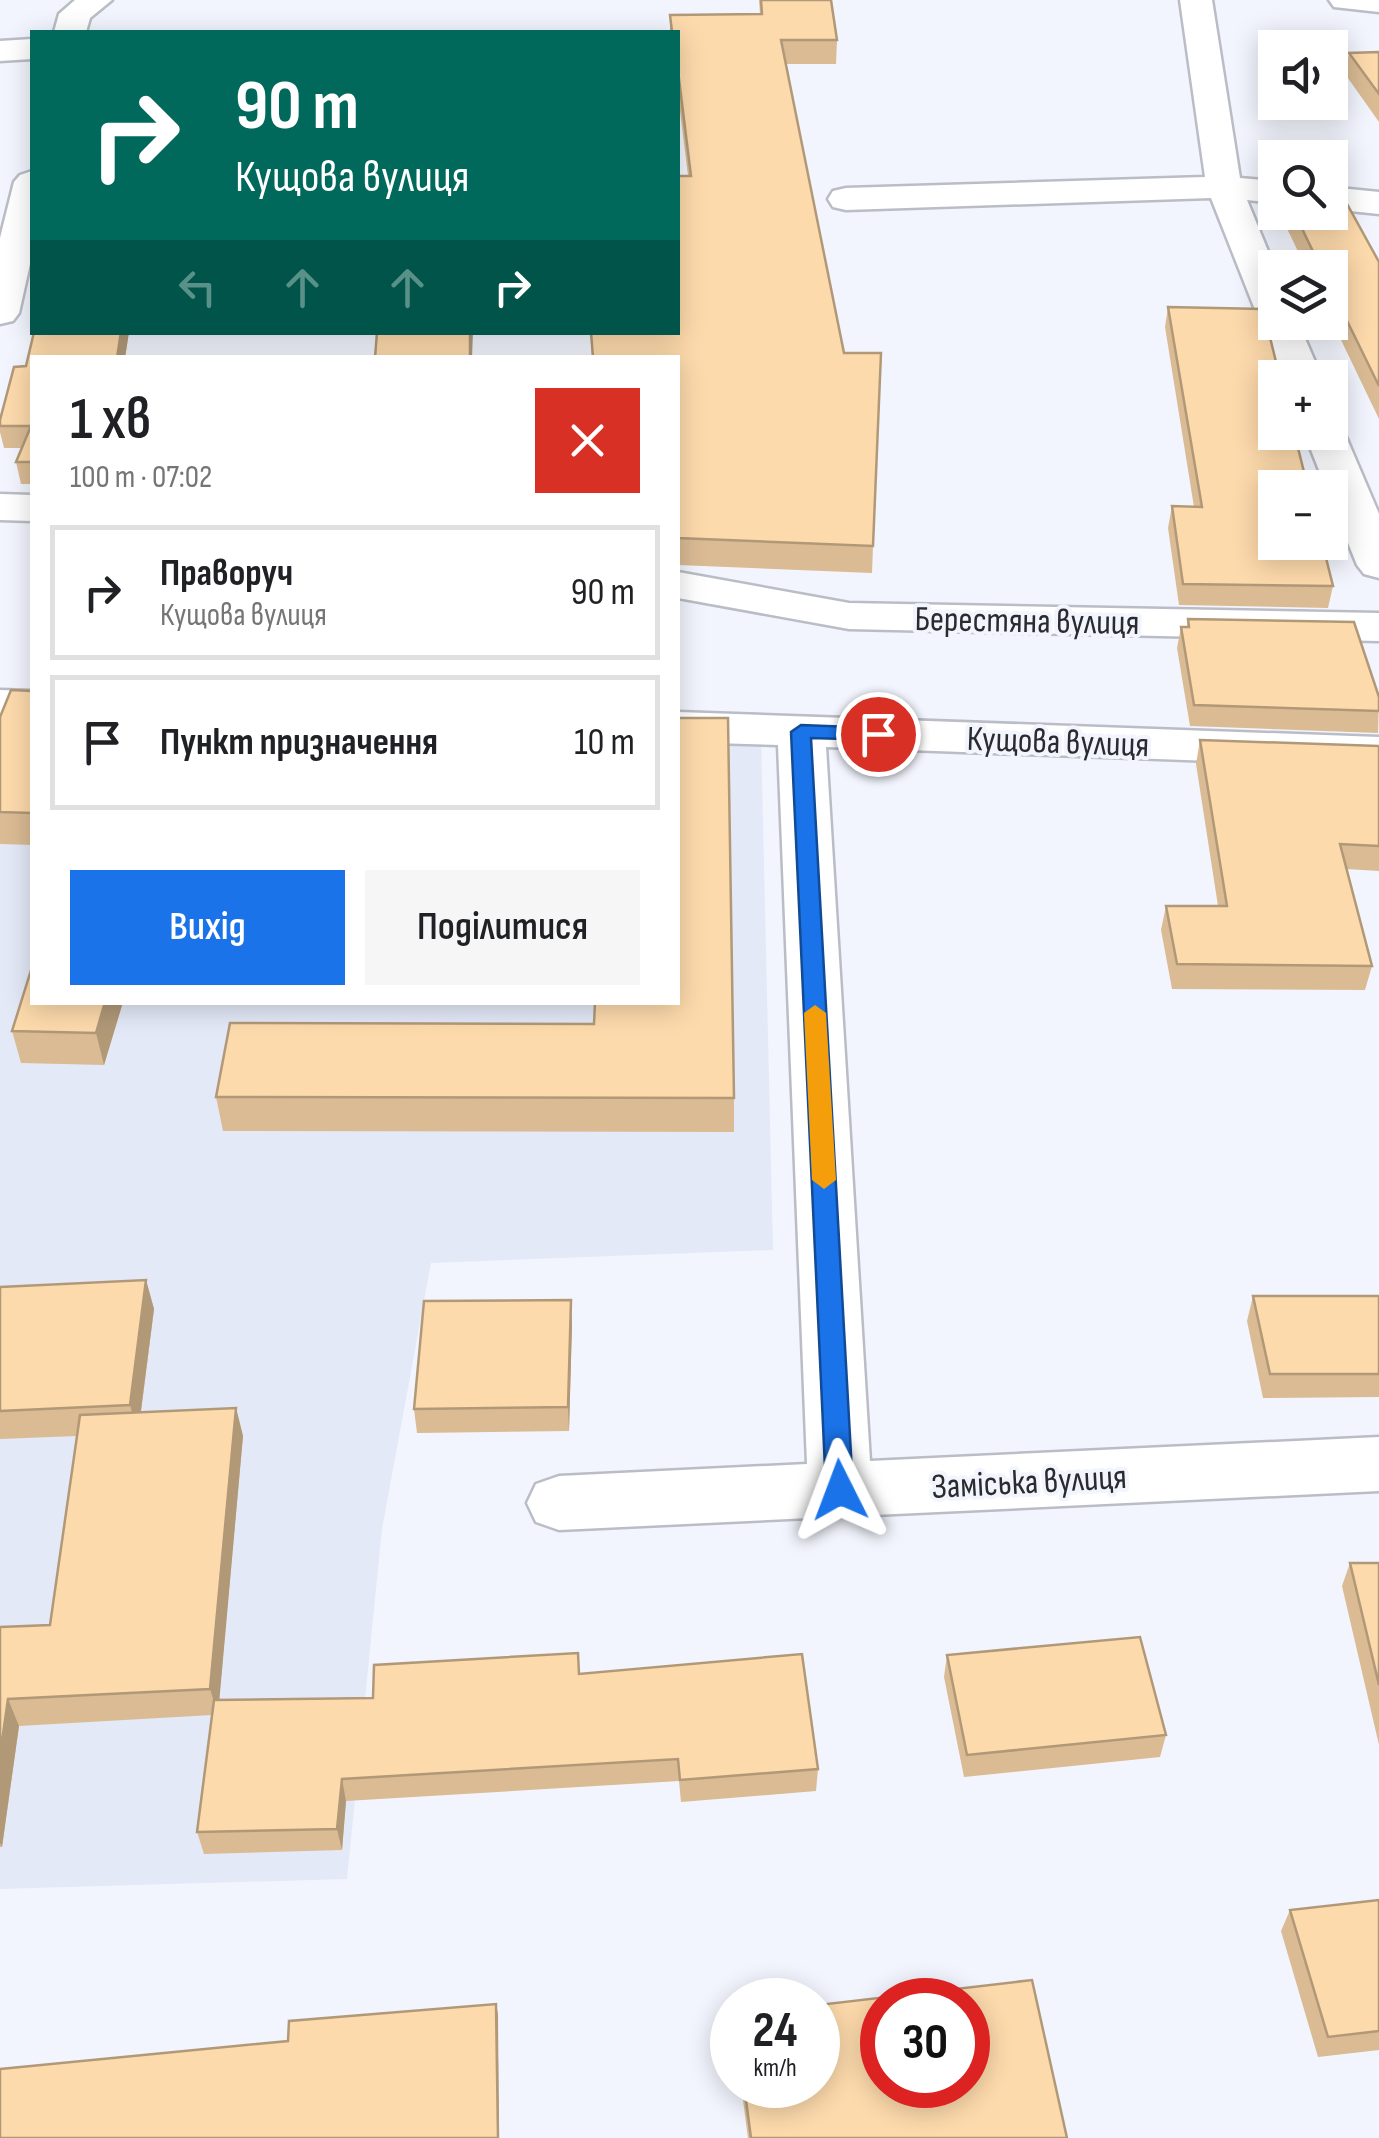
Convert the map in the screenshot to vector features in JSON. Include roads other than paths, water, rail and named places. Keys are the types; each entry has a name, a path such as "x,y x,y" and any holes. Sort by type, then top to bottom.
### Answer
{"street":[{"path":"70,30 74,14 96,0"},
{"path":"1196,0 1224,188 1258,271"},
{"path":"1345,0 1379,3"},
{"path":"0,51 30,49"},
{"path":"846,199 1224,188 1258,191"},
{"path":"0,313 23,257 30,199"},
{"path":"1348,199 1379,202"},
{"path":"1331,450 1379,565"},
{"path":"0,506 30,508"},
{"name":"Берестяна вулиця","path":"680,585 849,616 1379,627"},
{"path":"0,704 30,705"},
{"name":"Кущова вулиця","path":"680,727 1379,752"},
{"path":"801,732 840,1490"},
{"name":"Заміська вулиця","path":"558,1503 1379,1464"}]}
